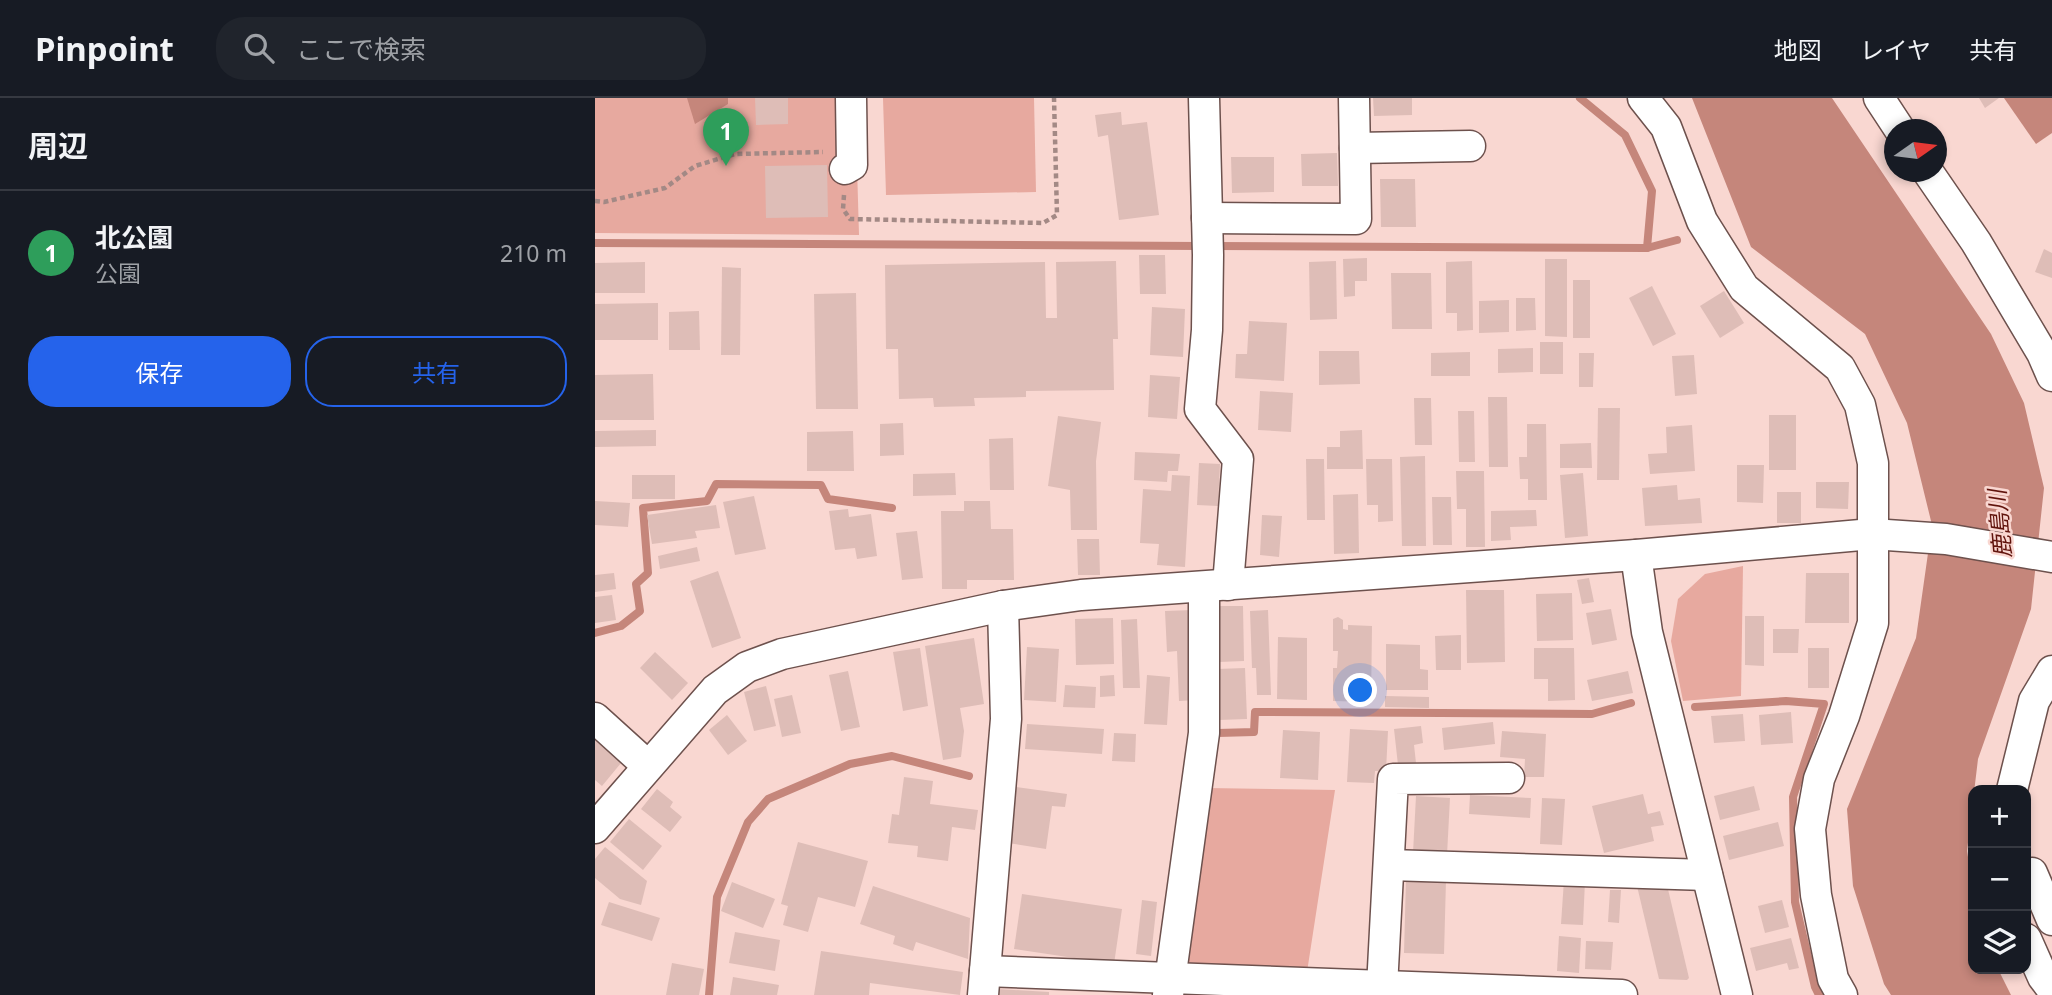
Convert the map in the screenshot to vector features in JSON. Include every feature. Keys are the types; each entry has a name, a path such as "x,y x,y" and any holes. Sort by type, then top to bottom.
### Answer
{"street":[{"path":"845,169 852,166 851,98"},
{"path":"1169,987 1204,733 1216,586 1238,459 1200,409 1207,330 1204,98"},
{"path":"1207,237 1356,219 1354,98"},
{"path":"1643,98 1666,127 1702,221 1744,288 1840,368 1860,405 1873,463 1873,623 1844,716 1819,779 1810,829 1816,895 1833,979 1842,995"},
{"path":"1879,98 1893,119"},
{"path":"1355,148 1470,146"},
{"path":"1936,182 2042,353 2052,376"},
{"path":"595,828 715,690 747,667 782,653 1003,606 1081,595 1636,555 1872,534 1986,544 2052,557"},
{"path":"1636,555 1647,632 1737,995"},
{"path":"1003,606 1006,719 984,983 1169,987 1382,987 1622,995"},
{"path":"2013,785 2034,701 2052,671"},
{"path":"595,718 648,766"},
{"path":"1382,987 1393,779 1509,778"},
{"path":"1389,864 1707,875"},
{"path":"2032,873 2052,920"},
{"path":"2031,950 2052,989"}],"shaded area":[{"path":"595,98 855,98 859,235 595,233"},
{"path":"883,98 1034,98 1036,192 886,195"},
{"path":"1743,566 1741,696 1683,701 1671,641 1678,599 1705,574"},
{"path":"1207,788 1335,790 1307,972 1183,965"}],"water":[{"path":"687,98 728,98 728,104 695,124"},
{"name":"鹿島川","path":"1692,98 1832,98 1884,175 1884,182 1889,182 1991,334 2024,403 2044,488 2031,609 1978,759 1975,785 1968,785 1968,974 2000,974 2011,995 1891,995 1884,984 1853,886 1847,809 1916,638 1932,525 1907,423 1865,334 1751,247"},
{"path":"2004,98 2052,98 2052,133 2036,144"}],"building":[{"path":"755,98 788,98 788,124 756,125"},
{"path":"1373,98 1412,98 1412,115 1374,116"},
{"path":"1979,98 1999,98 1985,108"},
{"path":"1121,112 1122,125 1147,122 1159,215 1119,220 1108,135 1098,137 1095,115"},
{"path":"1337,153 1338,186 1302,186 1301,154"},
{"path":"1231,157 1274,157 1274,192 1232,193"},
{"path":"827,165 828,217 766,218 765,166"},
{"path":"1380,179 1415,179 1416,227 1381,227"},
{"path":"2044,249 2052,253 2052,278 2035,272"},
{"path":"1139,255 1165,255 1166,294 1140,294"},
{"path":"1367,258 1367,281 1355,281 1355,296 1344,297 1343,259"},
{"path":"1545,259 1567,259 1567,337 1545,336"},
{"path":"1116,261 1118,339 1113,339 1114,390 1026,391 1026,397 974,398 975,406 934,407 933,398 899,399 898,349 886,349 885,265 1045,262 1046,318 1057,318 1056,262"},
{"path":"1336,261 1337,319 1310,320 1309,262"},
{"path":"1472,261 1473,330 1457,331 1457,313 1446,313 1446,262"},
{"path":"645,262 645,293 595,293 595,263"},
{"path":"722,267 741,268 740,355 721,355"},
{"path":"1391,273 1431,273 1432,329 1392,329"},
{"path":"1573,280 1590,280 1590,338 1573,338"},
{"path":"1652,286 1676,334 1653,346 1629,298"},
{"path":"1724,291 1744,323 1720,338 1700,306"},
{"path":"856,293 858,409 816,409 814,294"},
{"path":"1516,298 1535,298 1536,330 1516,331"},
{"path":"1509,300 1509,332 1479,333 1479,301"},
{"path":"658,303 658,340 595,340 595,304"},
{"path":"1152,307 1185,309 1183,357 1150,355"},
{"path":"699,311 700,350 669,350 669,312"},
{"path":"1249,321 1287,323 1284,381 1235,378 1236,354 1247,354"},
{"path":"1540,342 1563,342 1563,374 1540,374"},
{"path":"1533,348 1533,372 1498,373 1498,349"},
{"path":"1319,351 1359,351 1360,384 1319,385"},
{"path":"1470,352 1470,376 1431,376 1431,353"},
{"path":"1579,353 1594,353 1593,387 1579,387"},
{"path":"1694,355 1697,394 1675,396 1672,356"},
{"path":"653,374 654,420 595,420 595,375"},
{"path":"1150,375 1180,377 1177,419 1148,417"},
{"path":"1260,391 1293,393 1291,432 1258,430"},
{"path":"1488,397 1507,397 1508,467 1489,467"},
{"path":"1414,398 1431,398 1432,445 1415,445"},
{"path":"1598,408 1620,408 1619,480 1597,480"},
{"path":"1458,411 1474,411 1475,462 1459,462"},
{"path":"1769,415 1796,415 1796,470 1769,470"},
{"path":"1058,416 1101,422 1096,461 1097,530 1071,530 1070,490 1048,486"},
{"path":"903,423 904,455 880,456 880,424"},
{"path":"1527,424 1546,424 1547,500 1528,500 1528,479 1520,479 1519,457 1527,457"},
{"path":"1692,425 1695,471 1650,474 1648,454 1667,453 1666,427"},
{"path":"656,430 656,446 595,447 595,431"},
{"path":"1362,430 1363,469 1327,469 1327,447 1340,447 1340,431"},
{"path":"853,431 854,471 807,471 807,432"},
{"path":"1013,438 1014,490 990,490 989,439"},
{"path":"1591,443 1592,468 1560,468 1560,444"},
{"path":"1135,452 1180,454 1178,471 1168,471 1167,482 1134,480"},
{"path":"1425,456 1426,546 1402,546 1400,457"},
{"path":"1306,459 1324,459 1325,520 1307,520"},
{"path":"1366,459 1392,459 1393,521 1378,522 1378,505 1367,505"},
{"path":"1199,463 1220,464 1218,506 1197,505"},
{"path":"1737,465 1764,465 1763,503 1737,502"},
{"path":"1456,471 1484,471 1485,547 1466,547 1466,509 1457,509"},
{"path":"955,473 956,495 913,496 913,474"},
{"path":"1583,473 1588,536 1565,538 1560,475"},
{"path":"632,475 675,475 675,499 632,499"},
{"path":"1172,475 1190,476 1185,567 1157,565 1159,544 1140,543 1143,489 1171,491"},
{"path":"1816,482 1849,482 1848,509 1816,508"},
{"path":"1677,485 1678,500 1700,498 1702,523 1645,526 1642,488"},
{"path":"1777,492 1801,492 1801,523 1777,523"},
{"path":"1358,494 1359,553 1334,554 1333,495"},
{"path":"754,496 766,549 735,555 723,502"},
{"path":"1432,497 1451,497 1452,545 1433,545"},
{"path":"595,501 630,503 628,527 595,525"},
{"path":"964,501 990,501 991,529 1013,529 1014,580 967,580 967,589 942,589 941,511 964,511"},
{"path":"716,505 720,528 695,531 697,538 652,544 647,515"},
{"path":"848,509 849,517 871,514 877,556 857,559 855,548 835,550 829,511"},
{"path":"1536,510 1537,526 1510,527 1511,540 1491,541 1491,511"},
{"path":"1262,515 1282,516 1279,557 1260,555"},
{"path":"917,531 923,578 902,580 896,533"},
{"path":"1077,539 1099,539 1100,575 1078,575"},
{"path":"697,547 700,561 660,569 658,556"},
{"path":"718,571 741,638 712,648 690,581"},
{"path":"614,573 616,589 595,592 595,575"},
{"path":"1806,573 1849,573 1849,623 1805,623"},
{"path":"1589,578 1594,602 1582,604 1577,580"},
{"path":"1466,590 1504,590 1505,662 1467,663"},
{"path":"1572,593 1573,640 1537,641 1536,594"},
{"path":"612,595 616,620 595,623 595,597"},
{"path":"1217,606 1243,606 1244,661 1219,662"},
{"path":"1611,609 1617,640 1592,645 1586,613"},
{"path":"1193,610 1196,700 1179,701 1177,651 1167,652 1165,611"},
{"path":"1268,610 1271,695 1257,695 1256,668 1252,668 1250,611"},
{"path":"1745,616 1764,616 1764,666 1745,665"},
{"path":"1338,617 1343,620 1343,629 1348,630 1348,625 1372,626 1371,702 1333,701 1333,668 1337,668 1338,651 1333,651 1333,619"},
{"path":"1113,618 1114,664 1076,665 1075,619"},
{"path":"1137,619 1140,688 1123,688 1121,620"},
{"path":"1773,629 1799,629 1798,653 1773,653"},
{"path":"1461,635 1461,670 1436,670 1435,636"},
{"path":"1278,637 1307,638 1307,700 1277,699"},
{"path":"974,638 984,704 960,708 964,731 961,757 943,760 925,646"},
{"path":"1386,644 1420,645 1420,669 1428,670 1428,690 1386,690"},
{"path":"1027,647 1059,649 1056,702 1024,700"},
{"path":"920,648 928,706 903,711 893,652"},
{"path":"1534,648 1574,648 1575,700 1548,701 1548,679 1534,679"},
{"path":"1808,648 1829,648 1829,688 1808,688"},
{"path":"655,652 688,683 672,700 640,668"},
{"path":"1245,668 1247,719 1219,720 1217,669"},
{"path":"848,671 860,727 841,731 829,675"},
{"path":"1628,671 1633,693 1592,701 1587,680"},
{"path":"1114,675 1115,696 1100,697 1100,676"},
{"path":"1147,675 1170,677 1167,725 1144,724"},
{"path":"1065,685 1096,687 1095,708 1063,707"},
{"path":"766,686 776,726 754,731 744,692"},
{"path":"792,695 801,733 782,737 774,699"},
{"path":"1385,696 1429,697 1429,708 1385,707"},
{"path":"1791,712 1793,743 1761,745 1759,715"},
{"path":"1743,714 1745,741 1714,743 1711,716"},
{"path":"727,715 747,741 728,755 709,730"},
{"path":"1493,722 1495,744 1444,750 1442,728"},
{"path":"1027,724 1104,729 1102,754 1025,749"},
{"path":"1421,726 1423,743 1414,745 1416,763 1398,765 1394,729"},
{"path":"1350,729 1388,731 1386,771 1375,771 1374,783 1347,782"},
{"path":"1283,730 1320,732 1318,780 1280,778"},
{"path":"1502,731 1546,734 1544,777 1524,777 1525,759 1500,757"},
{"path":"1114,733 1136,734 1135,762 1112,761"},
{"path":"595,740 621,763 602,786 595,780"},
{"path":"904,777 933,781 930,804 978,810 975,830 952,827 948,861 917,857 918,846 888,843 892,814 899,815"},
{"path":"1754,786 1760,810 1720,820 1714,796"},
{"path":"1016,787 1067,794 1065,807 1052,806 1046,849 1008,843"},
{"path":"657,789 673,802 670,807 682,817 670,832 641,809"},
{"path":"1643,794 1648,814 1660,811 1664,825 1651,827 1654,841 1604,853 1592,806"},
{"path":"1470,795 1531,798 1530,818 1469,814"},
{"path":"1416,796 1450,798 1447,855 1413,853"},
{"path":"1542,798 1565,799 1562,845 1540,844"},
{"path":"629,819 662,846 643,870 610,842"},
{"path":"1778,822 1784,846 1729,860 1723,836"},
{"path":"798,842 868,861 855,907 818,897 808,932 783,925 788,906 781,904"},
{"path":"605,847 647,881 641,905 620,899 595,878 595,859"},
{"path":"1406,879 1446,880 1444,954 1404,953"},
{"path":"1564,880 1585,881 1583,925 1561,924"},
{"path":"732,882 775,899 763,928 721,911"},
{"path":"1667,885 1689,978 1687,980 1659,979 1637,886"},
{"path":"873,886 970,918 968,959 916,942 913,951 893,944 895,936 860,924"},
{"path":"1610,890 1621,890 1619,923 1608,922"},
{"path":"1022,894 1122,909 1114,964 1014,949"},
{"path":"1142,900 1157,902 1151,956 1136,954"},
{"path":"1782,900 1789,927 1765,933 1758,906"},
{"path":"609,902 660,918 652,941 601,925"},
{"path":"735,932 780,940 775,971 729,963"},
{"path":"1559,936 1581,938 1579,973 1557,971"},
{"path":"1791,938 1799,968 1789,970 1787,963 1756,971 1750,948"},
{"path":"1586,941 1613,942 1611,970 1585,969"},
{"path":"821,951 963,972 960,995 870,983 869,995 814,995"},
{"path":"672,963 704,969 699,995 666,995"},
{"path":"733,977 779,985 777,995 730,995"},
{"path":"997,989 1049,992 1049,995 997,995"}],"waterway":[{"path":"1580,98 1625,135 1652,191 1647,248"},
{"path":"1214,246 1647,248 1677,240"},
{"path":"595,243 1201,246"},
{"path":"595,633 621,626 640,611 636,584 648,573 643,508 707,501 716,484 821,485 828,499 892,508"},
{"path":"1695,707 1786,701 1824,704 1793,797 1795,902 1819,995"},
{"path":"1218,733 1254,732 1255,712 1592,714 1631,703"},
{"path":"709,995 717,897 748,822 768,799 850,764 892,756 969,776"}],"place":[{"name":"北公園","path":"726,166"}]}
